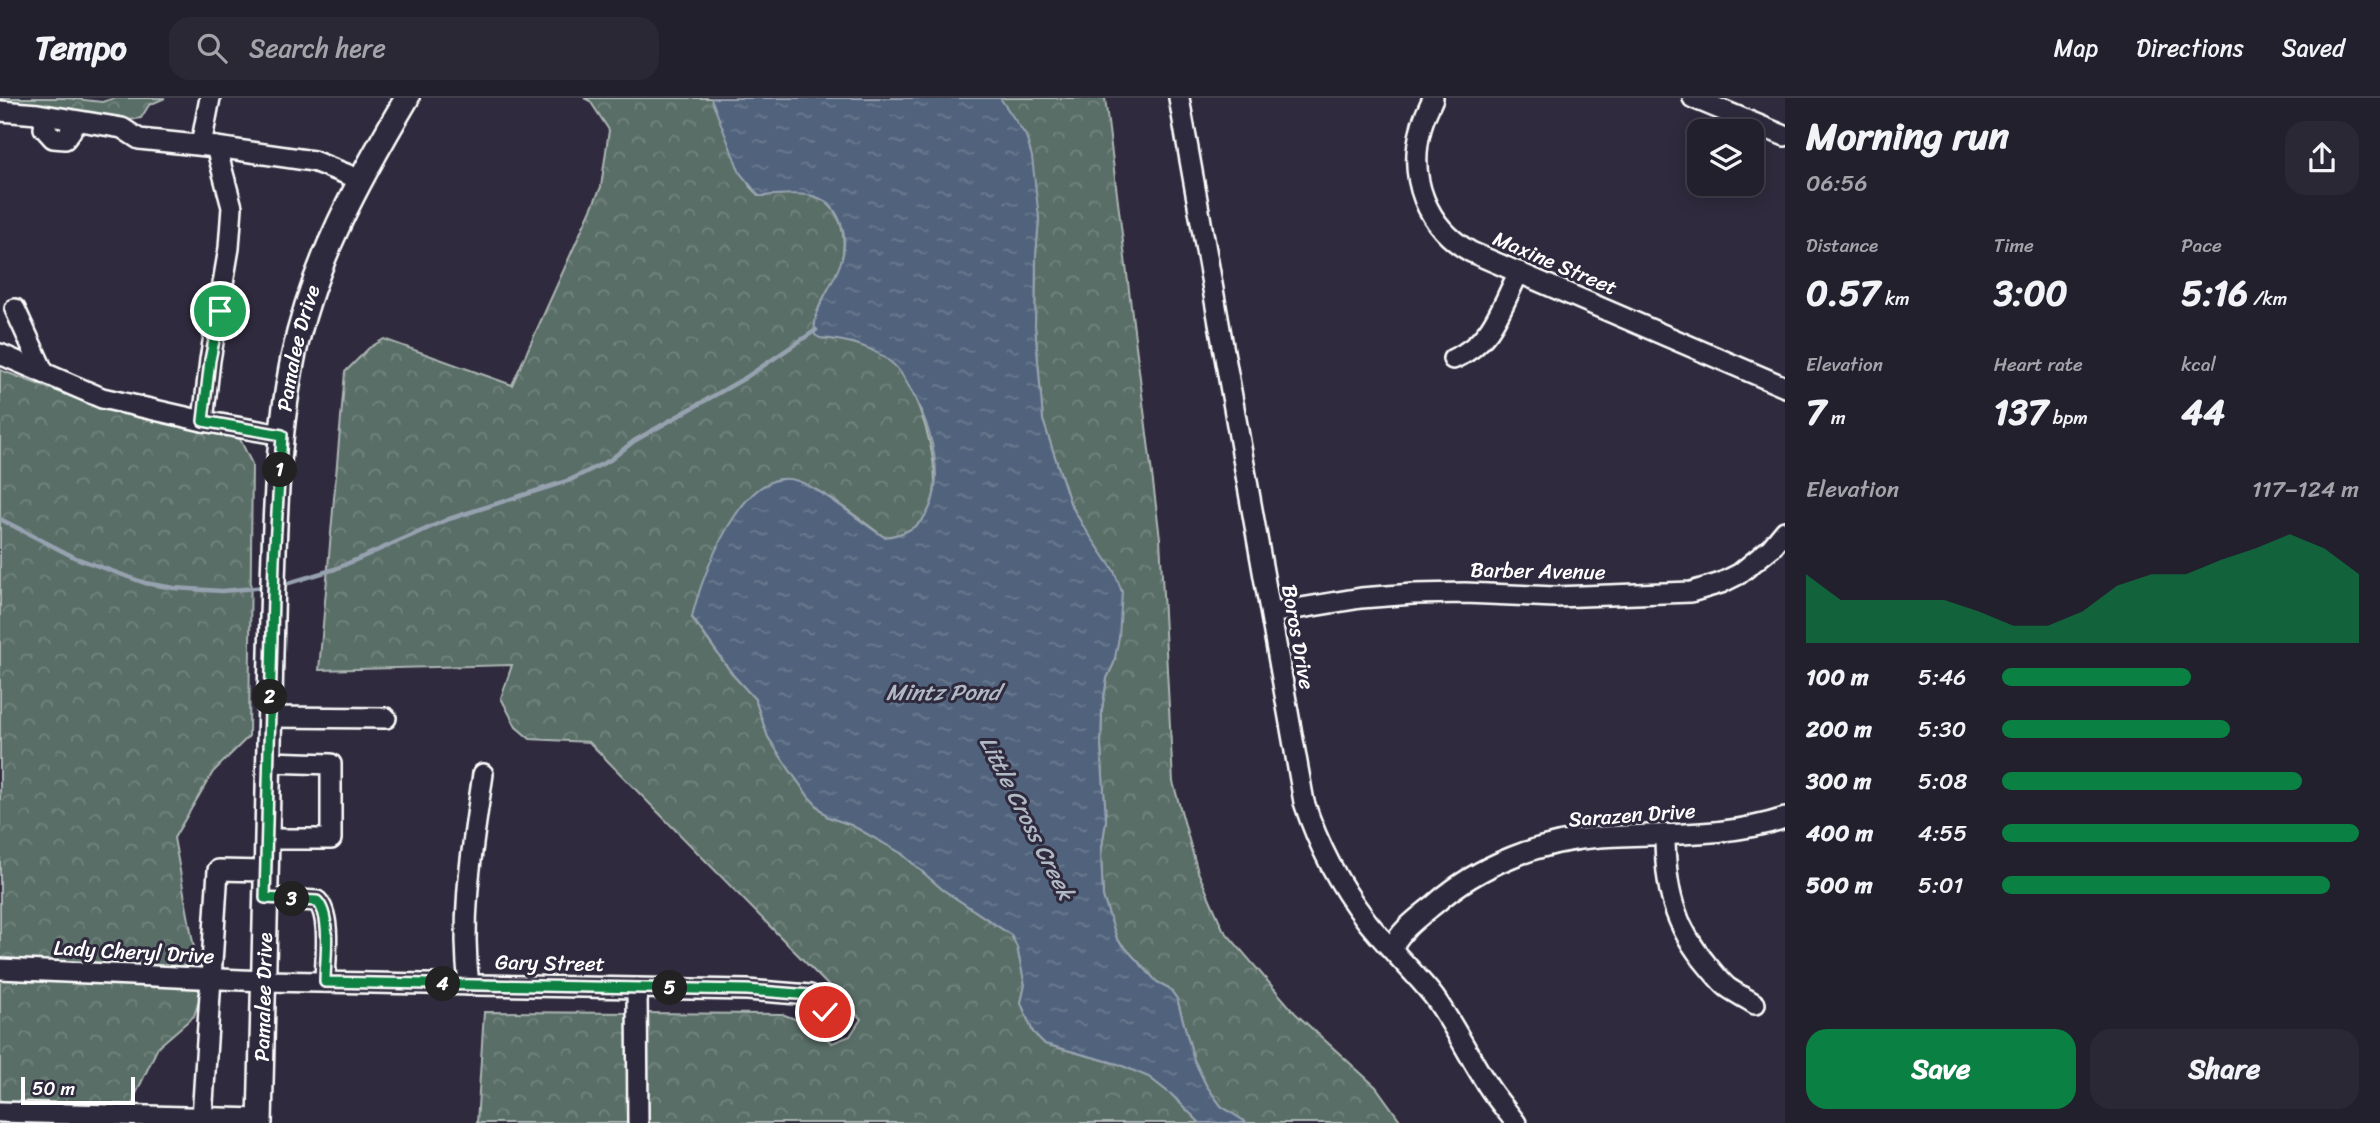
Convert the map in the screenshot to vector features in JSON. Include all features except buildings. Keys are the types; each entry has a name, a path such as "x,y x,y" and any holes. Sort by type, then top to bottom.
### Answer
{"main road":[{"name":"Pamalee Drive","path":"260,1121 274,560 282,435 293,358 318,272 336,226 359,179 407,98"}],"street":[{"path":"203,421 210,360 229,248 232,207 209,146 210,98"},
{"name":"Boros Drive","path":"1180,98 1304,802 1310,822 1343,887 1367,921 1435,999 1490,1088 1516,1123"},
{"name":"Maxine Street","path":"1433,98 1421,128 1416,169 1423,200 1432,218 1446,234 1462,247 1785,387"},
{"path":"1693,98 1785,136"},
{"path":"0,111 122,128 139,139 313,161 359,179"},
{"path":"1453,359 1473,349 1488,335 1518,272"},
{"path":"15,309 44,373"},
{"path":"0,354 102,398 203,421 282,435"},
{"name":"Barber Avenue","path":"1271,613 1361,598 1413,594 1555,597 1691,592 1721,583 1739,574 1771,548 1785,531"},
{"path":"270,717 386,718"},
{"path":"267,839 331,839 331,764 268,762"},
{"path":"469,985 465,957 466,895 483,774"},
{"name":"Sarazen Drive","path":"1392,949 1397,937 1444,896 1497,863 1556,844 1597,837 1737,830 1785,818"},
{"path":"1665,834 1665,868 1670,899 1686,937 1727,987 1755,1004"},
{"path":"202,1118 218,870 265,871"},
{"path":"265,898 317,901 323,907 326,919 325,982"},
{"name":"Lady Cheryl Drive","path":"0,969 265,981"},
{"name":"Gary Street","path":"265,981 747,990 810,995 825,1012"},
{"path":"637,988 638,1123"},
{"path":"0,1112 260,1121"}],"green space":[{"path":"0,98 67,98 102,102 115,98 165,98 149,105 141,118 124,121 0,107"},
{"path":"584,98 711,98 750,187 759,196 808,194 830,206 840,223 844,242 839,269 817,311 820,338 860,345 887,358 895,365 916,400 933,458 934,494 929,510 920,523 905,532 884,537 832,499 801,483 787,479 776,480 761,488 742,506 692,618 734,676 755,699 768,737 809,797 828,817 851,825 901,853 942,889 1011,935 1017,947 1025,985 1021,1003 1033,1032 1045,1044 1118,1064 1149,1077 1200,1123 477,1123 484,1012 782,1014 808,1024 832,1043 850,1036 861,1019 589,742 530,739 516,727 501,698 512,665 319,670 345,372 369,348 384,339 512,385 601,187 609,130 590,101"},
{"path":"1000,98 1105,98 1160,538 1173,782 1198,872 1223,929 1295,1013 1376,1087 1402,1123 1247,1123 1221,1106 1206,1085 1194,1060 1177,999 1169,988 1157,982 1117,939 1103,897 1101,854 1106,820 1101,746 1102,709 1107,678 1114,663 1082,524 1070,503 1043,420 1035,326 1039,218"},
{"path":"0,370 97,406 240,439 252,464 249,736 213,772 174,838 202,992 194,1016 158,1047 134,1098 133,1123 0,1123"}],"water":[{"name":"Mintz Pond","path":"711,98 1000,98 1026,136 1032,157 1039,218 1035,326 1043,420 1070,503 1114,571 1122,592 1119,637 1114,663 1107,678 1102,709 1101,746 1106,820 1101,854 1103,897 1117,939 1157,982 1169,988 1177,999 1194,1060 1206,1085 1221,1106 1247,1123 1200,1123 1149,1077 1118,1064 1045,1044 1033,1032 1021,1003 1025,985 1017,947 1011,935 942,889 901,853 851,825 828,817 809,797 768,737 755,699 734,676 692,617 715,552 728,527 743,505 760,489 778,480 798,481 830,499 884,537 908,531 924,518 933,500 936,479 929,433 912,392 897,368 869,349 815,335 819,308 839,268 843,253 844,238 834,210 826,202 806,195 759,196 740,173"}],"waterway":[{"path":"282,585 335,569 449,519 570,480 610,460 634,441 745,378 816,330"},
{"path":"0,519 76,558 145,583 222,591 266,587"}],"route":[{"path":"220,311 210,360 203,421 282,435 274,560 265,898 317,901 323,907 326,919 325,982 747,990 810,995 825,1012"}],"water label":[{"name":"Little Cross Creek","path":"1027,818"}]}
